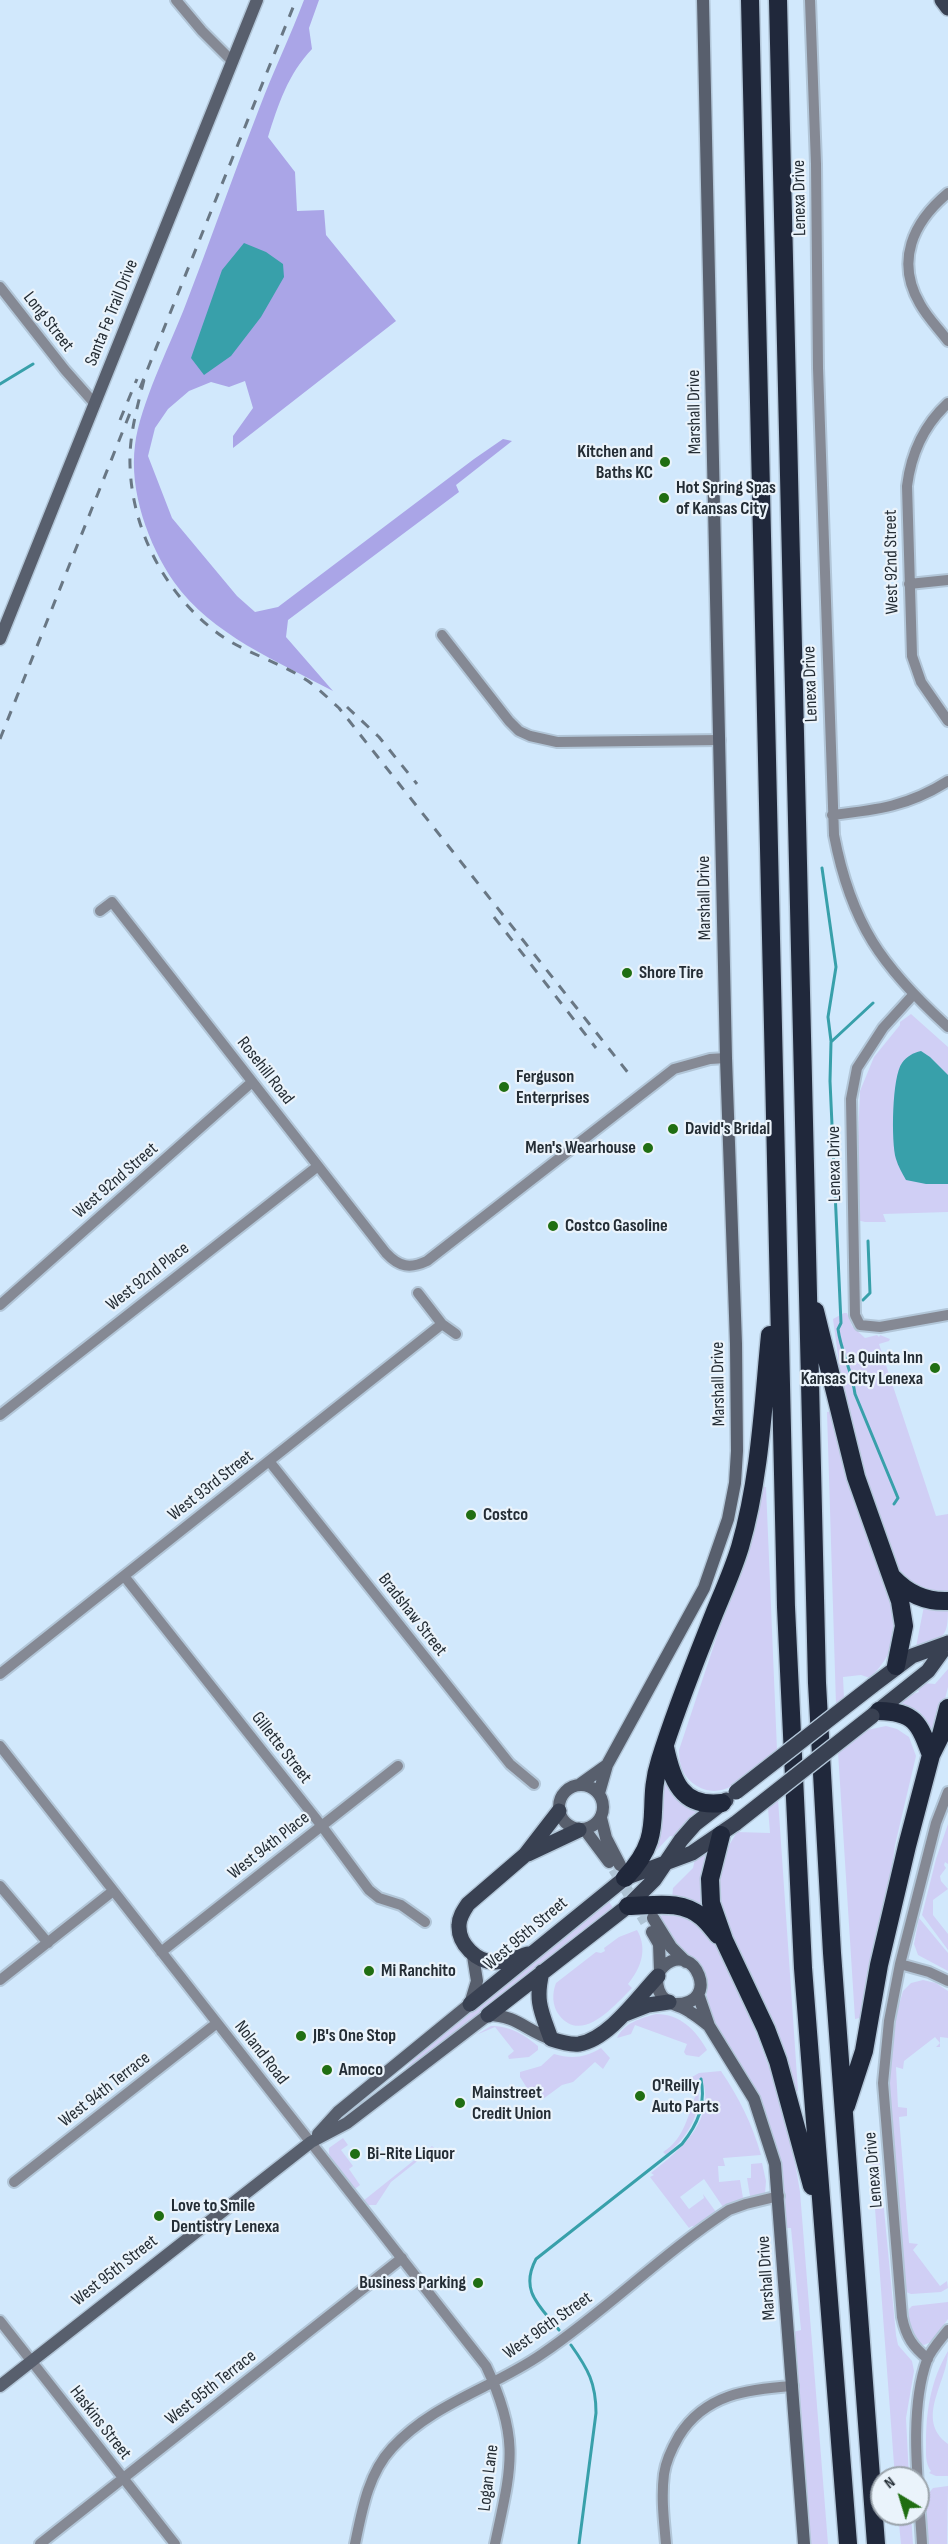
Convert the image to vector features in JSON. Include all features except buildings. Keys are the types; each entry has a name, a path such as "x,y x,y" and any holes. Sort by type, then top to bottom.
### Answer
{"highway":[{"path":"750,0 786,1607 803,1968 848,2544"},
{"path":"778,0 817,1683 843,2115 876,2544"},
{"path":"620,1870 638,1865 650,1842 654,1816 654,1780 664,1745 733,1571 749,1511 760,1436 778,1246"},
{"path":"807,1283 832,1374 856,1477 903,1616 903,1636 896,1666"},
{"path":"891,1576 903,1588 917,1596 948,1601"},
{"path":"843,2115 864,2051 879,1965 931,1755 941,1735 948,1708"},
{"path":"875,1714 899,1712 911,1718 923,1733 931,1755"},
{"path":"664,1745 670,1775 681,1791 699,1802 711,1804 729,1798"},
{"path":"721,1835 712,1868 711,1903 724,1940 766,2029 778,2061 824,2231"},
{"path":"628,1906 669,1904 687,1908 704,1918 724,1940"}],"main road":[{"path":"942,0 948,8"},
{"name":"West 95th Street","path":"488,2015 644,1892 687,1833 729,1798 896,1666 912,1656 948,1643"},
{"name":"West 95th Street","path":"470,2004 537,1951 620,1870 665,1863 692,1853 721,1835 928,1671 948,1643"},
{"path":"537,1951 494,1963 473,1956 462,1938 459,1927 461,1914 468,1904 525,1855 559,1812"},
{"path":"525,1855 582,1830"},
{"path":"542,1972 537,1991 538,2000 551,2038 563,2043 579,2044 595,2038 622,2015 659,1974"},
{"path":"622,2015 648,2005 672,2003"}],"street":[{"path":"176,0 201,31 232,61"},
{"name":"Santa Fe Trail Drive","path":"0,639 257,0"},
{"name":"Marshall Drive","path":"598,1793 607,1765 704,1587 728,1520 735,1483 738,1433 726,1058 703,0"},
{"name":"Lenexa Drive","path":"810,0 816,164 819,392 834,835 841,871 862,926 874,946 913,995 883,1028 858,1068 851,1099 855,1315 860,1325 880,1327 948,1315"},
{"path":"948,193 917,226 909,252 912,288 920,304 948,341"},
{"name":"Long Street","path":"0,287 65,370 95,404"},
{"name":"West 92nd Street","path":"948,403 931,422 919,442 908,475 910,643 914,665 925,690 948,721"},
{"path":"909,584 948,580"},
{"path":"442,635 509,721 519,731 530,736 557,742 720,740"},
{"path":"832,815 881,810 907,803 948,781"},
{"name":"Rosehill Road","path":"100,911 112,902 386,1253 394,1262 406,1267 428,1262 674,1069 710,1059 726,1058"},
{"path":"913,995 948,1027"},
{"name":"West 92nd Street","path":"0,1305 234,1101 252,1082"},
{"name":"West 92nd Place","path":"0,1415 318,1166"},
{"path":"418,1293 442,1324 456,1334"},
{"name":"West 93rd Street","path":"0,1674 442,1324"},
{"name":"Bradshaw Street","path":"269,1461 510,1764 534,1784"},
{"name":"Gillette Street","path":"124,1576 321,1825 369,1890 379,1898 401,1905 425,1922"},
{"name":"Noland Road","path":"0,1746 486,2366 494,2382"},
{"name":"Marshall Drive","path":"579,1785 607,1765"},
{"name":"West 94th Place","path":"161,1952 398,1766"},
{"path":"579,1785 598,1793 603,1805 601,1818 606,1838 620,1870 596,1841 582,1830 566,1824 559,1812 559,1804 565,1791 579,1785"},
{"name":"Lenexa Drive","path":"928,2359 913,2347 905,2333 902,2317 883,2083 889,2021 900,1964 936,1823 948,1792"},
{"path":"582,1830 591,1827 601,1818"},
{"path":"0,1886 48,1942"},
{"path":"0,1980 113,1891"},
{"path":"649,1920 671,1947 686,1962 697,1969 700,1975 698,1994 688,2003 672,2003 659,1991 659,1944 649,1920"},
{"path":"470,2004 477,1981 473,1956"},
{"path":"659,1974 672,1962 686,1962"},
{"path":"900,1964 929,1972 948,1981"},
{"name":"Marshall Drive","path":"698,1994 709,2026 754,2099 775,2164 804,2544"},
{"name":"Marshall Drive","path":"672,2003 689,2011 709,2026"},
{"name":"West 95th Street","path":"0,2386 311,2142 338,2112 470,2004"},
{"path":"488,2015 502,2015 516,2020 539,2035 551,2038"},
{"name":"West 95th Street","path":"311,2142 347,2123 488,2015"},
{"name":"West 94th Terrace","path":"14,2182 217,2023"},
{"name":"West 96th Street","path":"355,2544 368,2491 377,2470 408,2432 430,2415 494,2382 555,2346 729,2210 779,2196"},
{"name":"West 95th Terrace","path":"40,2544 402,2258"},
{"name":"Haskins Street","path":"0,2321 175,2544"},
{"path":"922,2544 917,2420 928,2359 948,2330"},
{"name":"Logan Lane","path":"494,2382 506,2414 511,2452 508,2485 495,2544"},
{"path":"666,2544 663,2504 664,2471 672,2447 686,2426 705,2408 727,2396 754,2389 793,2386"}],"shaded area":[{"path":"304,0 319,0 309,28 312,49 290,79 268,137 295,172 297,211 324,210 326,235 396,321 233,448 233,436 253,408 245,381 229,387 211,382 189,391 168,409 155,428 148,456 172,518 237,596 255,612 278,607 474,459 503,439 512,441 456,485 459,492 288,620 286,637 333,691 226,632 189,601 165,567 149,534 138,499 134,463 138,429 149,394 184,309 264,95"},
{"path":"244,243 266,252 283,264 284,277 261,317 231,356 204,375 191,358 222,270"},
{"path":"911,1014 948,1047 948,1212 883,1214 886,1222 865,1222 857,1220 860,1091 874,1057 900,1022"},
{"path":"921,1051 948,1075 948,1184 926,1184 906,1180 894,1151 893,1110 896,1081 906,1058"},
{"path":"847,1313 852,1326 865,1338 880,1335 890,1339 879,1344 936,1516 948,1514 948,1592 918,1588 900,1574 862,1468 842,1385 833,1319"},
{"path":"832,1411 898,1619 892,1644 882,1664 870,1678 861,1675 843,1677 844,1698 836,1705 827,1412"},
{"path":"760,1487 766,1487 777,1750 740,1782 719,1790 708,1790 692,1783 685,1775 679,1750 742,1561"},
{"path":"924,1606 948,1608 947,1626 938,1638 916,1647"},
{"path":"948,1669 948,1687 937,1731 932,1730 919,1711 901,1703 910,1695 919,1692 918,1690 924,1683 935,1684"},
{"path":"886,1726 897,1729 909,1737 916,1756 895,1845 891,1874 860,2018 855,2019 838,1752 867,1730"},
{"path":"665,1781 678,1800 700,1813 675,1837 670,1836 656,1851 661,1830 660,1782"},
{"path":"778,1799 798,2091 794,2091 718,1911 718,1868 722,1857 737,1832 770,1833 768,1808"},
{"path":"948,1824 948,1864 945,1862 946,1868 940,1876 948,1889 933,1900 933,1915 948,1934 948,1950 922,1915 936,1859"},
{"path":"706,1853 710,1857 711,1915 672,1900 673,1888 693,1868 695,1859"},
{"path":"608,1900 615,1911 406,2068 433,2040"},
{"path":"663,1915 691,1919 701,1926 712,1939 755,2030 782,2109 800,2192 828,2544 809,2544 793,2332 801,2330 791,2228 787,2228 783,2190 773,2140 753,2087 755,2086 752,2086 707,2009 706,1977 702,1967 674,1944 657,1917"},
{"path":"919,1918 948,1953 948,1971 918,1955 914,1944"},
{"path":"637,1930 642,1944 642,1958 628,1984 632,1988 598,2019 578,2026 568,2023 555,2008 553,1995 556,1983 596,1952 605,1951 604,1948 619,1937"},
{"path":"923,1980 936,1983 948,1991 948,2038 940,2037 940,2043 935,2037 904,2061 903,2069 896,2067 898,2107 907,2108 907,2116 899,2117 909,2243 918,2244 913,2250 940,2286 947,2281 948,2288 941,2292 911,2294 906,2292 905,2286 889,2122 890,2068 897,2012 903,1991 911,1983"},
{"path":"656,2014 673,2017 686,2024 707,2050 699,2057 686,2055 684,2052 687,2044 635,2025 631,2034 617,2038 628,2025"},
{"path":"491,2026 504,2027 528,2038 538,2046 538,2050 529,2057 509,2059 508,2056 514,2051 495,2027 476,2035"},
{"path":"601,2048 610,2058 603,2069 595,2062 573,2082 562,2085 543,2099 537,2098 536,2091 529,2091 520,2077 520,2072 541,2066 554,2054 578,2057"},
{"path":"721,2071 744,2111 761,2155 723,2158 725,2166 718,2166 719,2182 740,2180 743,2198 723,2207 704,2179 680,2197 689,2209 704,2198 703,2194 716,2212 695,2227 689,2228 650,2177 654,2175 651,2173 673,2155 693,2133 700,2121 705,2094 702,2079 697,2080 698,2102 693,2122 674,2148 666,2155 663,2152 681,2133 688,2117 697,2091 693,2090 695,2085 692,2077 699,2073"},
{"path":"877,2136 896,2335 898,2345 912,2361 914,2371 906,2418 908,2466 894,2466 872,2168 872,2137"},
{"path":"343,2138 348,2145 341,2150 353,2166 349,2169 360,2185 355,2189 338,2170 329,2154 329,2148"},
{"path":"432,2146 434,2148 391,2182 376,2205 366,2205 363,2201"},
{"path":"762,2163 766,2181 765,2194 750,2196 747,2178 751,2178 751,2164"},
{"path":"948,2302 948,2319 931,2342 924,2345 915,2343 909,2334 909,2309 912,2306"},
{"path":"948,2351 947,2363 933,2412 938,2434 948,2444 948,2476 936,2476 930,2473 930,2466 927,2462 927,2419 934,2384"},
{"path":"948,2486 947,2544 927,2544 925,2526 930,2526 930,2492 933,2488"},
{"path":"899,2526 912,2526 913,2544 901,2544"}],"waterway":[{"path":"0,384 33,364"},
{"path":"822,868 836,967 828,1017 831,1041"},
{"path":"873,1003 831,1042 830,1081 841,1323 838,1329 855,1394 898,1498 894,1504"},
{"path":"863,1300 870,1293 868,1241"},
{"path":"559,2330 534,2298 531,2289 531,2270 536,2259 682,2144 699,2114 702,2097 701,2079"},
{"path":"571,2345 590,2377 596,2402 579,2544"}],"tunnel":[{"path":"614,1869 646,1922"}],"railway":[{"path":"140,388 296,0"},
{"path":"120,420 137,379"},
{"path":"144,380 131,443 132,491 146,540 157,564 171,585 187,605 226,639 308,681 339,708 633,1079"},
{"path":"0,739 130,413"},
{"path":"347,707 379,737 417,784"},
{"path":"494,917 596,1048"}],"place":[{"name":"Kitchen and Baths KC","path":"665,462"},
{"name":"Hot Spring Spas of Kansas City","path":"664,498"},
{"name":"Shore Tire","path":"627,973"},
{"name":"Ferguson Enterprises","path":"504,1087"},
{"name":"David's Bridal","path":"673,1129"},
{"name":"Men's Wearhouse","path":"648,1148"},
{"name":"Costco Gasoline","path":"553,1226"},
{"name":"La Quinta Inn Kansas City Lenexa","path":"935,1368"},
{"name":"Costco","path":"471,1515"},
{"name":"Mi Ranchito","path":"369,1971"},
{"name":"JB's One Stop","path":"301,2036"},
{"name":"Amoco","path":"327,2070"},
{"name":"O'Reilly Auto Parts","path":"640,2096"},
{"name":"Mainstreet Credit Union","path":"460,2103"},
{"name":"Bi-Rite Liquor","path":"355,2154"},
{"name":"Love to Smile Dentistry Lenexa","path":"159,2216"},
{"name":"Business Parking","path":"478,2283"}]}
